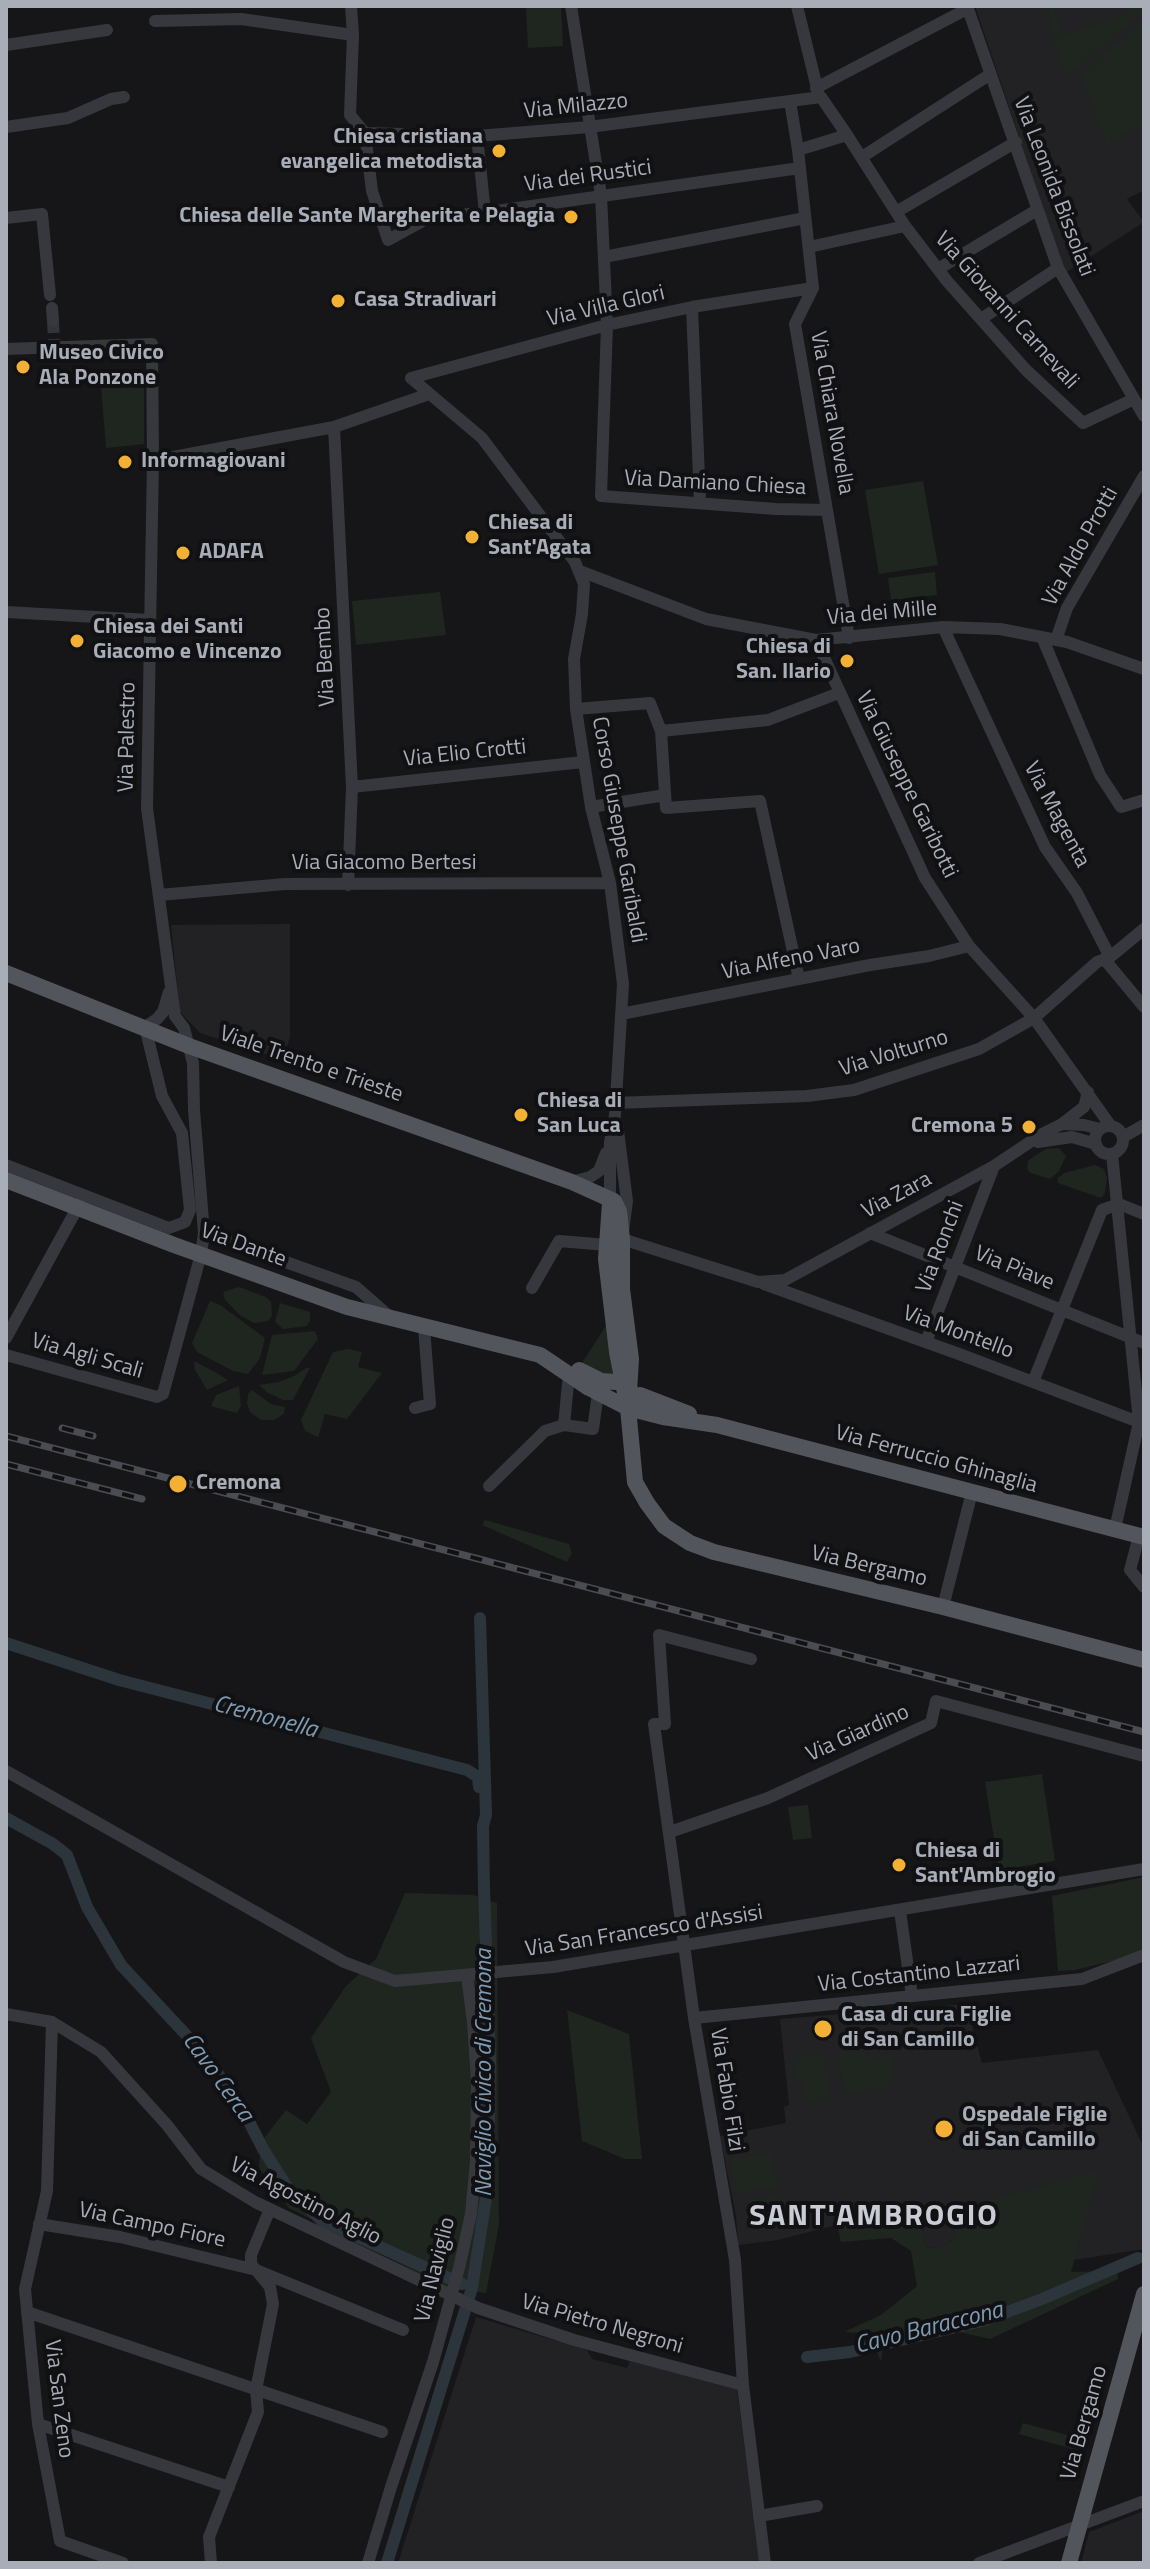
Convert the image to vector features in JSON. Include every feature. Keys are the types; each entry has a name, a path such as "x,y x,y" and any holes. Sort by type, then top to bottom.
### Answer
{"main road":[{"name":"Viale Trento e Trieste","path":"6,973 189,1046 607,1197"},
{"name":"Via Dante","path":"6,1180 80,1202 201,1254 347,1307 540,1355 564,1369"},
{"path":"607,1197 631,1359 628,1408"},
{"path":"614,1242 614,1331 628,1408"},
{"path":"564,1369 577,1369 601,1381 615,1382 629,1371 631,1359"},
{"path":"631,1359 651,1396"},
{"name":"Via Ferruccio Ghinaglia","path":"564,1369 598,1393 628,1408 717,1425 1141,1536"},
{"path":"628,1408 633,1397 651,1396"},
{"name":"Via Ferruccio Ghinaglia","path":"651,1396 717,1425"},
{"name":"Via Bergamo","path":"628,1408 635,1482 664,1526 690,1543 714,1552 943,1607 1144,1660"},
{"name":"Via Bergamo","path":"1069,2563 1144,2294"}],"street":[{"path":"351,6 350,115 365,133"},
{"path":"571,6 601,195 607,325"},
{"path":"797,6 818,93 967,8"},
{"name":"Via Leonida Bissolati","path":"967,8 1058,268 1144,416"},
{"path":"155,21 241,12 353,35"},
{"path":"6,45 107,30"},
{"path":"862,157 989,75"},
{"name":"Via Milazzo","path":"365,133 477,136 589,127 790,101 818,93"},
{"name":"Via Giovanni Carnevali","path":"818,93 905,226 1026,370 1083,423 1134,399"},
{"path":"6,127 68,118 111,99 124,97"},
{"path":"790,101 813,288"},
{"name":"Via dei Rustici","path":"365,133 372,191 388,240 430,217 485,213 800,168"},
{"path":"798,150 847,135"},
{"path":"477,136 485,213"},
{"path":"896,212 1016,142"},
{"path":"938,269 1037,210"},
{"path":"6,218 42,214 52,308"},
{"path":"604,257 805,218"},
{"path":"809,247 905,226"},
{"path":"981,319 1058,268"},
{"name":"Via Villa Glori","path":"429,394 411,378 607,325 692,307 813,288"},
{"name":"Via Chiara Novella","path":"813,288 795,324 849,638"},
{"path":"692,307 700,502"},
{"name":"Via Damiano Chiesa","path":"607,325 601,496 827,510"},
{"name":"Via Palestro","path":"6,349 54,344 152,344 147,808 175,1016 184,1028 194,1079 204,1233 166,1389 157,1397"},
{"path":"153,458 157,460 334,427 429,394 482,438 580,571"},
{"name":"Via Bembo","path":"334,427 352,787 348,885"},
{"name":"Via Aldo Protti","path":"1056,640 1067,608 1144,476"},
{"name":"Via dei Mille","path":"580,571 706,619 816,640 943,627 1000,629 1056,640 1144,669"},
{"name":"Corso Giuseppe Garibaldi","path":"580,571 583,599 574,659 576,709 591,807 610,883 623,984 607,1197"},
{"path":"6,612 150,620"},
{"name":"Via Magenta","path":"943,627 1045,847 1077,893 1110,957 1105,960 1144,1007"},
{"path":"1042,637 1100,775 1121,807 1144,800"},
{"name":"Via Giuseppe Garibotti","path":"816,640 925,878 969,946 1034,1018 1088,1092 1105,1127"},
{"path":"661,731 768,720 839,693"},
{"path":"576,709 650,703 661,731 666,808 760,801 799,979"},
{"name":"Via Elio Crotti","path":"352,787 583,762"},
{"path":"591,807 665,795"},
{"name":"Via Giacomo Bertesi","path":"159,895 285,884 610,883"},
{"name":"Via Volturno","path":"615,1109 854,1090 979,1049 1034,1018 1097,962 1110,957 1144,929"},
{"name":"Via Alfeno Varo","path":"621,1014 969,946"},
{"path":"145,1027 163,1012 171,985"},
{"name":"Via Dante","path":"6,1165 80,1202 169,1228 183,1225 190,1210 182,1133 162,1096 145,1027"},
{"name":"Via Zara","path":"785,1280 994,1166 1062,1124 1084,1107 1088,1092"},
{"name":"Corso Giuseppe Garibaldi","path":"614,1242 627,1201 615,1109"},
{"path":"1062,1124 1119,1129 1123,1137 1122,1146 1112,1154"},
{"path":"1123,1137 1144,1125"},
{"path":"1105,1127 1095,1136 1096,1144 1100,1151 1112,1154"},
{"path":"1027,1145 1072,1137 1096,1144"},
{"name":"Corso Giuseppe Garibaldi","path":"572,1182 590,1177 601,1169 610,1142"},
{"path":"1112,1154 1138,1341 1141,1423 1115,1529"},
{"name":"Via Ronchi","path":"926,1342 994,1166"},
{"name":"Via Agli Scali","path":"6,1338 80,1202"},
{"path":"1033,1382 1102,1210 1119,1204 1144,1214"},
{"name":"Via Dante","path":"204,1233 356,1287 395,1321"},
{"name":"Via Piave","path":"870,1233 1138,1341"},
{"name":"Via Montello","path":"532,1288 559,1241 614,1242 758,1282 1141,1423"},
{"path":"201,1254 237,1245"},
{"name":"Via Montello","path":"758,1282 785,1280"},
{"path":"415,1408 430,1404 424,1328"},
{"name":"Via Agli Scali","path":"6,1355 157,1397"},
{"path":"564,1369 564,1425"},
{"path":"489,1486 545,1431 564,1425 593,1429 598,1393"},
{"path":"943,1607 972,1492"},
{"path":"1141,1536 1130,1570 1144,1587"},
{"name":"Via Fabio Filzi","path":"751,1659 659,1635 665,1724 654,1724 694,2018 735,2260 743,2385 765,2563"},
{"name":"Via Giardino","path":"670,1832 768,1798 931,1723 936,1701 1144,1756"},
{"name":"Via San Francesco d'Assisi","path":"6,1771 344,1962 395,1981 467,1976 685,1947 1144,1869"},
{"path":"900,1911 912,1996"},
{"name":"Via Costantino Lazzari","path":"694,2018 1082,1979 1144,1955"},
{"name":"Via Naviglio","path":"368,2563 451,2297 471,2214 476,2161 477,2082 467,1976"},
{"name":"Via Agostino Aglio","path":"6,2014 52,2022 101,2052 167,2125 201,2169 270,2209 451,2297"},
{"name":"Via San Zeno","path":"52,2022 47,2191 25,2289 38,2424 60,2541 123,2563"},
{"name":"Via Campo Fiore","path":"256,2270 251,2264 251,2255 270,2209"},
{"name":"Via Campo Fiore","path":"39,2224 120,2237 256,2270 403,2330"},
{"path":"211,2563 209,2537 258,2412 256,2390 273,2304 270,2287 256,2270"},
{"name":"Via Pietro Negroni","path":"451,2297 574,2340 743,2385"},
{"path":"27,2312 382,2432"},
{"path":"38,2424 229,2487"},
{"path":"979,2563 1144,2501"},
{"path":"759,2516 817,2506"}],"shaded area":[{"path":"526,6 561,6 563,46 528,48"},
{"path":"975,6 1144,6 1144,190 1127,199 1144,222 1065,273"},
{"path":"1046,6 1054,7 1061,36 1125,14 1130,6 1144,6 1144,11 1075,70 1064,74"},
{"path":"1144,19 1144,123 1107,145 1081,74"},
{"path":"144,384 144,444 106,448 101,387"},
{"path":"923,481 938,565 879,574 865,490"},
{"path":"935,572 937,595 891,600 888,578"},
{"path":"440,592 446,635 356,645 352,601"},
{"path":"290,924 290,1037 283,1060 200,1033 180,1012 171,925"},
{"path":"1059,1148 1066,1156 1059,1171 1050,1179 1027,1169 1028,1161 1039,1153"},
{"path":"1095,1165 1104,1169 1107,1178 1101,1198 1058,1183 1058,1178 1064,1173"},
{"path":"239,1287 266,1297 271,1302 272,1316 268,1321 254,1323 241,1316 225,1300 223,1292"},
{"path":"210,1301 265,1338 260,1358 248,1374 233,1371 197,1352 192,1343"},
{"path":"280,1303 310,1312 307,1326 283,1329 275,1322"},
{"path":"607,1324 618,1375 613,1379 580,1366"},
{"path":"315,1331 318,1339 294,1371 262,1375 272,1335"},
{"path":"348,1349 362,1352 358,1367 382,1373 347,1419 325,1414 318,1437 305,1431 301,1420 333,1352"},
{"path":"194,1361 228,1380 207,1390 195,1370"},
{"path":"310,1368 293,1400 283,1400 259,1385 279,1382"},
{"path":"239,1386 241,1406 237,1413 211,1406 216,1395"},
{"path":"252,1390 271,1404 285,1407 284,1414 274,1420 261,1420 250,1412 247,1403"},
{"path":"485,1520 569,1544 572,1553 567,1562 482,1525"},
{"path":"1042,1774 1055,1861 999,1870 985,1782"},
{"path":"808,1805 812,1838 793,1840 788,1807"},
{"path":"1144,1877 1144,1948 1129,1957 1058,1971 1052,1896"},
{"path":"405,1893 473,1895 497,1903 499,2225 486,2293 447,2287 289,2208 259,2168 261,2142 286,2110 307,2124 331,2092 311,2038 346,1986 376,1959"},
{"name":"Ospedale Figlie di San Camillo","path":"966,2004 982,2063 1098,2050 1144,2148 1144,2249 1074,2260 1099,2170 959,2226 954,2239 944,2246 929,2248 925,2244 918,2204 778,2240 738,2245 736,2216 720,2136 786,2123 784,2107 789,2105 780,2019"},
{"path":"567,2010 629,2034 642,2159 625,2159 582,2141"},
{"path":"862,2050 874,2060 888,2055 891,2057 895,2086 844,2094 838,2051"},
{"path":"824,2054 830,2097 806,2101 804,2082 795,2082 792,2057"},
{"path":"771,2153 777,2186 738,2194 730,2159"},
{"path":"1100,2170 1071,2272 1117,2271 1118,2279 990,2339 955,2331 883,2346 881,2362 873,2342 861,2344 862,2333 844,2332 881,2315 917,2286 911,2251 891,2238 841,2242 837,2225 918,2204 925,2244 929,2248 944,2246 954,2239 964,2210 970,2205"},
{"path":"778,2196 779,2209 749,2213 748,2200"},
{"path":"476,2317 587,2350 592,2359 627,2368 630,2361 737,2389 759,2563 398,2563"},
{"path":"1023,2423 1086,2440 1083,2452 1019,2434"},
{"path":"1144,2511 1144,2563 1081,2563 1089,2532"}],"waterway":[{"name":"Naviglio Civico di Cremona","path":"387,2563 472,2288 488,2185 490,2059 480,1618"},
{"name":"Cremonella","path":"6,1643 119,1680 467,1770 478,1777 479,1787"},
{"name":"Cavo Cerca","path":"6,1818 67,1855 87,1907 121,1965 203,2053 242,2108 287,2187 322,2221 462,2284"},
{"name":"Cavo Baraccona","path":"807,2357 850,2352 986,2320 1138,2258"}],"tunnel":[{"path":"53,321 54,340"}],"railway":[{"path":"62,1428 93,1436"},
{"path":"6,1436 1144,1732"},
{"path":"6,1464 142,1499"}],"place":[{"name":"Chiesa cristiana evangelica metodista","path":"499,151"},
{"name":"Chiesa delle Sante Margherita e Pelagia","path":"571,217"},
{"name":"Casa Stradivari","path":"338,301"},
{"name":"Museo Civico Ala Ponzone","path":"23,367"},
{"name":"Informagiovani","path":"125,462"},
{"name":"Chiesa di Sant'Agata","path":"472,537"},
{"name":"ADAFA","path":"183,553"},
{"name":"Chiesa dei Santi Giacomo e Vincenzo","path":"77,641"},
{"name":"Chiesa di San. Ilario","path":"847,661"},
{"name":"Chiesa di San Luca","path":"521,1115"},
{"name":"Cremona 5","path":"1029,1127"},
{"name":"Cremona","path":"178,1484"},
{"name":"Chiesa di Sant'Ambrogio","path":"899,1865"},
{"name":"Casa di cura Figlie di San Camillo","path":"823,2029"},
{"name":"Ospedale Figlie di San Camillo","path":"944,2129"}],"district":[{"name":"SANT'AMBROGIO","path":"874,2218"}]}
